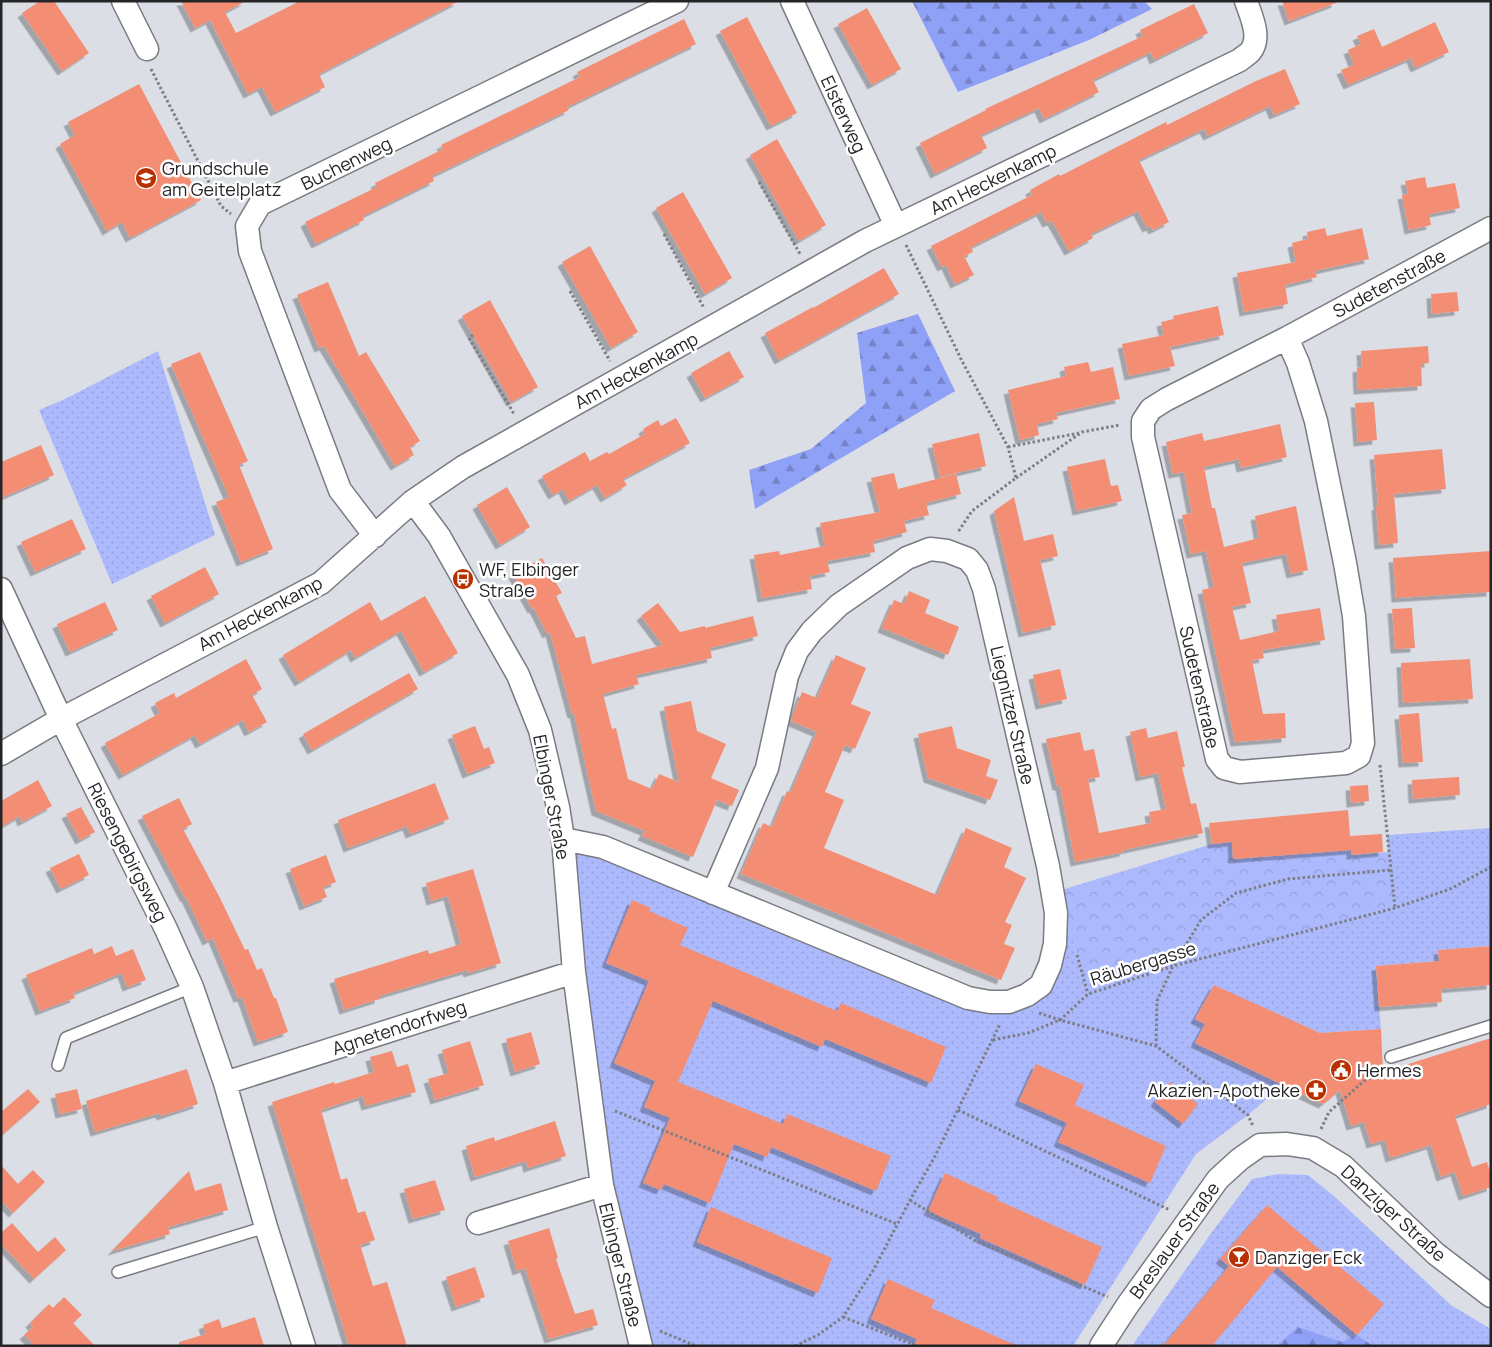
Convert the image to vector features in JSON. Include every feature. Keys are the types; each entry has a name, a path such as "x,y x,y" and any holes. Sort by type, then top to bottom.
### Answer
{"street":[{"path":"123,1 147,49"},
{"name":"Buchenweg","path":"247,226 260,204 678,1"},
{"name":"Elsterweg","path":"792,1 896,226"},
{"name":"Am Heckenkamp","path":"1,754 61,719 321,583 413,501 463,467 524,432 865,241 1240,60 1250,52 1255,41 1254,28 1246,1"},
{"path":"247,226 250,251 340,490 375,536"},
{"name":"Sudetenstraße","path":"1359,756 1346,763 1240,772 1224,768 1217,759 1143,437 1143,421 1152,409 1167,399 1287,338 1491,228"},
{"path":"1287,338 1298,363 1316,421 1351,598 1354,616 1363,743 1359,756"},
{"name":"Elbinger Straße","path":"413,501 439,536 518,675 540,730 558,807 563,838 574,972 602,1185 641,1346"},
{"name":"Liegnitzer Straße","path":"563,838 603,847 713,893 968,998 990,1002 1009,1002 1027,995 1041,985 1050,965 1055,944 1056,913 1048,866 984,589 977,570 968,559 947,551 930,549 907,558 839,605 812,631 797,651 787,676 767,768 713,893"},
{"name":"Riesengebirgsweg","path":"1,589 61,719 166,929 192,987 225,1083 266,1228 304,1346"},
{"name":"Agnetendorfweg","path":"225,1083 574,972"},
{"name":"Danziger Straße","path":"1260,1146 1287,1144 1313,1148 1343,1166 1436,1254 1491,1296"},
{"name":"Breslauer Straße","path":"1101,1346 1127,1306 1218,1179 1260,1146"},
{"name":"Elbinger Straße","path":"478,1223 602,1185"}],"lane":[{"path":"58,1065 66,1038 192,987"},
{"path":"1391,1057 1491,1026"},
{"path":"118,1272 266,1228"}],"path":[{"path":"147,49 152,73 221,206 247,226"},
{"path":"759,182 810,272"},
{"path":"896,226 962,361 1008,447 1016,478"},
{"path":"664,234 714,326"},
{"path":"570,291 620,379"},
{"path":"473,335 469,338 524,432"},
{"path":"1008,447 1143,421"},
{"path":"947,551 972,511 1082,432"},
{"path":"1359,756 1380,762 1395,908"},
{"name":"Räubergasse","path":"795,1346 818,1335 843,1317 874,1269 934,1158 993,1040 1028,1033 1060,1020 1088,994 1173,966 1395,908 1450,889 1491,867"},
{"path":"1156,1046 1156,1001 1173,966 1201,920 1236,893 1288,879 1391,870"},
{"path":"1060,1020 1156,1046 1248,1115 1260,1146"},
{"path":"1313,1148 1329,1112 1364,1081 1386,1070"},
{"path":"591,1101 897,1224"},
{"path":"958,1110 1188,1219"},
{"path":"910,1200 974,1240 1127,1306"},
{"path":"843,1317 917,1346"},
{"path":"634,1321 696,1346"}],"green space":[{"path":"912,1 1144,1 1152,9 1089,40 958,92"},
{"path":"918,314 955,391 755,509 749,470 811,449 866,403 857,333"},
{"path":"158,351 215,535 112,584 39,410 65,399"},
{"path":"1491,828 1491,946 1438,950 1439,961 1376,966 1381,1029 1320,1033 1214,986 1195,1019 1205,1024 1195,1043 1283,1085 1248,1115 1196,1154 1073,1346 645,1346 595,1098 574,851 614,855 968,998 1041,985 1058,891 1088,994 1173,966 1394,908 1387,835"},
{"path":"1232,841 1233,859 1351,850 1352,855 1389,852 1395,908 1173,966 1088,994 1058,891 1212,844"},
{"path":"1278,1174 1308,1175 1334,1196 1451,1305 1491,1329 1491,1346 1132,1346 1212,1232 1252,1179"},
{"path":"1298,1327 1342,1342 1357,1335 1373,1346 1276,1346"}],"building":[{"path":"40,1 54,1 89,53 62,71 22,13"},
{"path":"181,1 246,1 225,12 236,33 300,1 459,1 319,74 325,87 275,112 262,87 248,94 210,20 195,28"},
{"path":"1282,1 1336,1 1336,3 1289,21"},
{"path":"1194,4 1208,33 1154,60 1151,52 1093,80 1099,92 1044,119 1039,108 981,135 987,148 935,174 920,143 985,109 1143,36 1140,30"},
{"path":"867,8 901,69 872,85 838,24"},
{"path":"747,17 797,113 771,126 720,31"},
{"path":"684,19 696,44 567,107 569,110 432,176 434,181 363,216 364,220 316,244 305,222 377,187 375,183 443,149 441,145 580,77 577,72"},
{"path":"1435,22 1449,52 1415,68 1411,58 1348,85 1341,70 1354,65 1348,50 1361,44 1357,36 1374,29 1382,47"},
{"path":"1285,69 1300,104 1274,115 1270,106 1208,136 1204,129 1139,160 1169,222 1153,230 1151,226 1147,228 1138,211 1091,234 1093,238 1069,251 1052,221 1047,223 1041,212 971,247 973,252 964,256 974,275 955,284 946,265 942,267 931,246 1032,195 1030,190 1059,174 1060,176 1166,122 1167,125 1256,81"},
{"path":"139,84 201,200 130,238 122,222 107,231 60,144 75,135 68,122"},
{"path":"777,139 826,225 799,241 750,155"},
{"path":"1425,177 1427,188 1455,183 1460,208 1429,214 1431,225 1409,230 1402,195 1408,194 1405,181"},
{"path":"683,192 732,278 705,294 656,208"},
{"path":"1325,228 1327,236 1362,228 1369,259 1315,271 1317,277 1285,285 1288,304 1244,312 1237,273 1296,262 1292,243 1308,239 1307,232"},
{"path":"590,246 638,332 611,348 562,262"},
{"path":"884,268 899,294 779,360 765,333"},
{"path":"328,282 359,356 366,352 420,441 410,447 414,455 395,466 324,346 319,348 297,295"},
{"path":"1457,292 1459,311 1432,314 1431,294"},
{"path":"490,300 538,387 511,402 462,316"},
{"path":"1218,306 1224,335 1170,347 1175,366 1129,376 1122,344 1164,335 1161,322 1174,319 1173,316"},
{"path":"1428,346 1429,363 1421,364 1422,386 1358,390 1357,368 1362,367 1361,351"},
{"path":"729,351 744,377 705,398 691,373"},
{"path":"200,352 248,461 239,465 273,549 241,562 216,502 229,497 171,364"},
{"path":"1088,362 1091,372 1113,367 1120,399 1056,413 1058,419 1037,424 1039,435 1020,440 1008,390 1066,376 1064,367"},
{"path":"1374,402 1377,440 1358,442 1355,403"},
{"path":"676,418 690,443 623,479 627,485 605,498 597,485 569,501 563,489 553,495 542,476 585,452 590,461 607,452 609,454 645,434 643,429 658,420 661,426"},
{"path":"1280,424 1287,457 1241,468 1239,459 1204,467 1212,508 1215,508 1224,547 1259,538 1255,516 1296,506 1308,570 1291,574 1286,554 1242,563 1251,603 1232,607 1240,640 1279,631 1276,615 1320,608 1325,640 1262,650 1264,658 1252,661 1263,714 1285,713 1286,738 1235,742 1202,590 1214,587 1206,551 1191,554 1182,515 1192,513 1184,472 1173,474 1166,442 1202,433 1204,441"},
{"path":"979,433 986,466 940,477 932,444"},
{"path":"41,445 54,475 1,498 1,462"},
{"path":"1442,449 1446,489 1394,494 1398,543 1379,545 1374,455"},
{"path":"1105,459 1111,486 1118,485 1122,501 1077,511 1067,467"},
{"path":"894,473 898,489 956,474 961,494 926,503 929,515 904,521 907,532 873,541 875,552 827,561 830,572 810,576 812,589 762,598 754,555 779,551 780,555 825,546 820,523 880,512 871,478"},
{"path":"507,487 530,527 500,545 477,505"},
{"path":"1014,497 1024,541 1053,534 1058,556 1040,560 1056,625 1023,633 994,511"},
{"path":"72,519 86,549 35,572 21,542"},
{"path":"1491,551 1491,592 1396,598 1393,558"},
{"path":"542,558 562,593 556,596 576,638 585,636 592,664 663,645 641,616 658,603 680,632 753,616 758,636 710,648 712,658 636,675 639,684 603,694 612,729 616,728 628,779 652,789 659,774 679,782 664,707 691,701 697,731 726,744 711,778 739,790 732,806 717,800 693,857 642,836 645,831 596,811 574,713 572,714 550,632 547,634 534,608 532,609 513,574"},
{"path":"205,567 219,594 165,623 151,596"},
{"path":"909,591 930,600 925,613 959,627 948,655 882,628 894,600 904,604"},
{"path":"425,596 458,653 424,672 401,631 355,658 351,650 299,682 283,655 370,602 381,621"},
{"path":"105,602 118,630 70,652 57,624"},
{"path":"1412,608 1415,648 1395,649 1392,609"},
{"path":"836,655 866,668 851,704 871,712 855,749 845,745 825,792 844,800 824,848 937,895 966,828 1012,848 1004,867 1026,878 1005,922 1012,925 1004,944 1015,948 1001,980 741,874 763,823 772,827 787,791 791,792 817,732 791,721 802,692 817,698"},
{"path":"246,659 262,689 252,695 267,722 249,732 243,720 200,744 195,735 123,775 105,743 160,713 155,703 174,693 176,698"},
{"path":"1470,659 1473,699 1403,703 1401,663"},
{"path":"1060,669 1067,699 1040,705 1033,675"},
{"path":"409,673 418,689 312,750 303,734"},
{"path":"1419,713 1423,762 1403,763 1399,715"},
{"path":"475,726 484,749 489,747 495,763 467,774 452,735"},
{"path":"952,726 957,748 991,760 986,776 998,780 990,800 928,778 918,734"},
{"path":"1146,728 1148,738 1177,731 1185,767 1182,767 1191,804 1196,803 1203,833 1075,862 1060,786 1057,786 1046,739 1080,732 1084,751 1094,749 1100,777 1088,779 1099,833 1151,823 1149,812 1166,809 1158,773 1140,777 1130,732"},
{"path":"1459,777 1460,795 1413,799 1412,780"},
{"path":"38,780 52,806 22,822 20,816 1,827 1,801"},
{"path":"435,783 449,819 410,834 407,826 348,848 338,820"},
{"path":"1368,785 1369,801 1351,803 1350,786"},
{"path":"179,798 192,824 183,829 245,950 248,949 257,970 262,968 274,998 276,998 288,1032 258,1042 242,997 238,998 213,938 207,941 186,897 142,816"},
{"path":"81,807 95,832 80,840 66,814"},
{"path":"1348,810 1350,836 1382,834 1383,852 1351,855 1351,850 1233,859 1232,842 1212,844 1209,823"},
{"path":"79,854 89,875 61,889 50,868"},
{"path":"326,855 336,882 323,887 327,897 304,906 290,869"},
{"path":"473,869 501,963 468,973 467,970 379,996 379,999 344,1010 334,979 428,950 429,954 461,944 448,896 431,901 426,883"},
{"path":"632,900 651,908 649,911 688,928 680,945 837,1011 841,1003 946,1047 931,1083 825,1039 822,1047 713,1001 678,1082 783,1124 787,1114 891,1156 876,1191 771,1147 767,1157 734,1144 710,1203 664,1184 661,1190 643,1183 670,1118 644,1107 655,1081 614,1063 649,981 606,963"},
{"path":"112,946 116,956 133,949 146,980 127,987 122,973 73,993 75,998 40,1011 26,975 92,948 94,954"},
{"path":"1491,946 1491,985 1441,989 1442,1002 1379,1007 1376,966 1439,961 1438,950"},
{"path":"1214,985 1320,1033 1381,1029 1383,1072 1491,1038 1491,1104 1455,1116 1472,1167 1487,1162 1491,1175 1491,1187 1463,1196 1455,1172 1441,1177 1431,1145 1390,1158 1385,1140 1371,1144 1364,1122 1351,1126 1340,1090 1323,1104 1195,1043 1205,1024 1195,1019"},
{"path":"531,1032 540,1064 515,1072 506,1039"},
{"path":"470,1041 484,1085 435,1100 428,1079 449,1073 442,1050"},
{"path":"392,1051 397,1067 408,1064 416,1092 366,1106 363,1096 321,1110 341,1180 347,1178 358,1213 365,1211 375,1240 360,1245 373,1286 387,1282 407,1346 349,1346 272,1102 334,1082 335,1084 374,1072 370,1057"},
{"path":"1036,1064 1084,1085 1075,1105 1166,1146 1150,1183 1058,1142 1067,1123 1019,1101"},
{"path":"187,1069 198,1104 161,1116 160,1113 95,1132 86,1101"},
{"path":"1170,1082 1198,1104 1183,1124 1155,1102"},
{"path":"28,1089 40,1102 1,1136 1,1112"},
{"path":"77,1089 82,1109 60,1114 55,1094"},
{"path":"555,1121 566,1156 528,1168 526,1161 475,1177 466,1146 494,1137 495,1141"},
{"path":"1,1165 18,1184 33,1170 45,1182 13,1213 1,1200"},
{"path":"189,1171 195,1191 221,1183 228,1210 168,1227 170,1234 112,1251"},
{"path":"945,1173 998,1197 997,1200 1102,1247 1085,1285 980,1238 981,1234 928,1211"},
{"path":"435,1180 445,1210 413,1219 404,1189"},
{"path":"1267,1205 1384,1304 1357,1335 1277,1267 1212,1346 1163,1346 1229,1266 1220,1259"},
{"path":"711,1207 832,1258 818,1293 697,1242"},
{"path":"12,1223 38,1252 55,1237 66,1250 34,1279 1,1244 1,1233"},
{"path":"549,1228 558,1258 556,1259 575,1314 593,1309 598,1325 549,1339 525,1268 517,1271 508,1241"},
{"path":"475,1267 485,1297 456,1307 446,1277"},
{"path":"888,1279 935,1300 931,1308 1018,1346 914,1346 917,1339 871,1319"},
{"path":"64,1297 82,1315 73,1323 95,1346 35,1346 24,1335 33,1327 30,1323 49,1304 53,1308"},
{"path":"255,1317 264,1346 179,1346 179,1342 206,1334 203,1325 219,1319 222,1328"}],"place":[{"name":"Grundschule am Geitelplatz","path":"146,178"},
{"name":"WF, Elbinger Straße","path":"463,579"},
{"name":"Hermes","path":"1341,1070"},
{"name":"Akazien-Apotheke","path":"1316,1090"},
{"name":"Danziger Eck","path":"1239,1257"}]}
